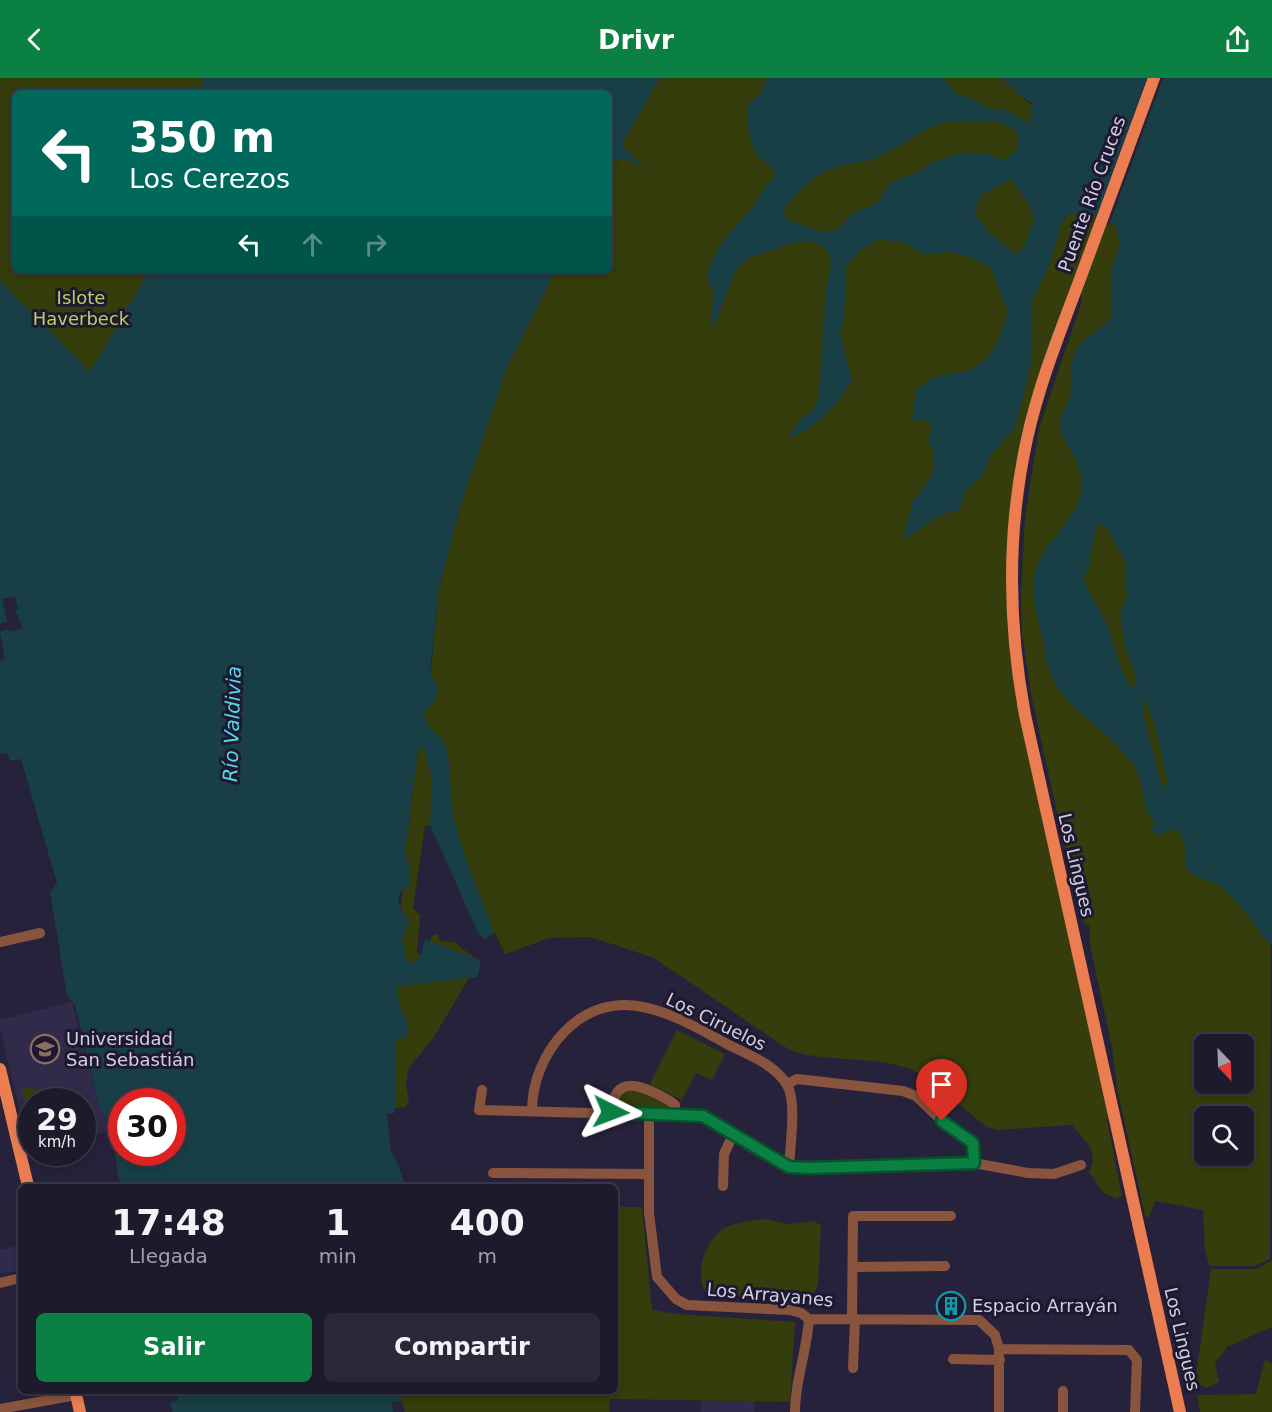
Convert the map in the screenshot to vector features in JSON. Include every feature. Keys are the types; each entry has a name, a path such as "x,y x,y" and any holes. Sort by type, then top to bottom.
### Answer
{"main road":[{"name":"Puente Río Cruces","path":"1063,323 1155,78"},
{"name":"Los Lingues","path":"1063,323 1036,405 1019,484 1012,577 1014,646 1025,715 1180,1412"},
{"path":"0,1069 28,1184"},
{"path":"75,1394 80,1412"}],"street":[{"path":"0,942 40,933"},
{"name":"Los Ciruelos","path":"532,1111 537,1073 554,1042 580,1018 603,1008 617,1006 642,1006 678,1018 766,1064 787,1084"},
{"path":"789,1167 792,1097 787,1084 797,1079 903,1091 916,1096 942,1121 973,1143 974,1163"},
{"path":"611,1112 616,1095 625,1086 636,1085 670,1101 675,1105 674,1114"},
{"path":"482,1090 479,1110 703,1116 789,1167 974,1163 1029,1173 1054,1174 1081,1165"},
{"path":"493,1173 649,1174 650,1114"},
{"path":"723,1186 724,1154 733,1135"},
{"name":"Los Arrayanes","path":"649,1174 649,1213 657,1277 676,1299 687,1305 789,1310 801,1313 809,1319 853,1317 979,1320 995,1335 1000,1355"},
{"path":"853,1317 853,1216 951,1216"},
{"path":"853,1267 945,1266"},
{"path":"0,1283 18,1279"},
{"name":"Los Arrayanes","path":"853,1317 853,1368"},
{"path":"795,1412 795,1390 807,1349 809,1319"},
{"path":"953,1359 1129,1350 1137,1360 1135,1412"},
{"path":"999,1412 1000,1355"},
{"path":"1063,1391 1063,1412"},
{"path":"0,1409 70,1394"}],"shaded area":[{"name":"Universidad San Sebastián","path":"72,1002 94,1088 18,1088 18,1103 0,1030 0,1020"},
{"name":"Universidad San Sebastián","path":"96,1094 108,1124 108,1131 96,1134"},
{"path":"18,1246 18,1271 0,1274 0,1250"},
{"path":"701,1400 754,1401 754,1412 701,1412"}],"green space":[{"name":"Islote Haverbeck","path":"0,78 203,78 201,90 12,90 12,273 148,273 90,373 0,281"},
{"path":"653,78 1002,78 1024,99 1272,279 1270,1259 1253,1266 1209,1266 1205,1250 1203,1210 1155,1201 1149,1218 1145,1216 1117,1088 1112,1048 1090,944 1090,927 1084,923 1073,885 1032,699 1022,634 1021,593 1025,517 1039,428 1082,297 1073,293 1018,482 1015,642 1110,1118 1107,1119 1122,1196 1116,1199 1103,1192 1089,1172 1093,1157 1092,1151 1072,1125 998,1130 987,1127 937,1087 910,1069 881,1062 820,1057 791,1051 654,958 589,937 549,938 505,954 495,933 490,933 430,819 430,825 425,825 413,909 420,915 417,953 423,955 432,936 437,934 441,941 454,942 479,961 434,1037 408,1069 406,1085 409,1101 405,1107 393,1108 388,999 407,860 405,852 418,750 425,732 423,714 427,707 439,589 461,503 511,351 551,273 612,273 612,155"},
{"path":"677,1030 725,1054 712,1080 696,1073 682,1100 650,1084"},
{"path":"638,1087 672,1105 671,1110 615,1109 619,1095"},
{"path":"618,1207 642,1207 652,1310 677,1314 795,1322 790,1402 610,1399 609,1412 405,1412 398,1394 618,1394"},
{"path":"764,1219 789,1224 815,1221 821,1226 818,1285 814,1293 800,1299 708,1295 703,1287 701,1269 706,1250 711,1242 723,1229 743,1222"},
{"path":"1272,1260 1272,1327 1227,1347 1215,1364 1219,1382 1206,1388 1195,1382 1211,1269 1257,1269"},
{"path":"1265,1359 1272,1364 1272,1412 1200,1412 1197,1395 1256,1394"}],"water":[{"path":"203,78 660,78 622,143 625,149 646,168 625,159 612,161 612,90 201,90"},
{"path":"767,78 943,78 956,94 974,99 991,110 1005,109 1027,123 1032,116 1032,103 1020,96 1002,78 1272,78 1272,947 1233,897 1219,885 1192,874 1185,864 1186,848 1180,832 1172,829 1160,835 1150,830 1155,825 1148,813 1140,778 1134,766 1116,744 1064,696 1050,672 1046,659 1035,604 1035,574 1044,552 1078,505 1081,493 1080,469 1062,434 1060,421 1069,400 1071,365 1076,351 1083,341 1111,317 1112,270 1120,243 1114,224 1100,215 1081,211 1070,214 1061,224 1051,261 1032,301 1032,361 1015,428 989,458 984,473 964,493 960,510 943,514 903,539 912,503 934,472 933,450 928,439 932,425 924,420 912,421 916,390 932,378 970,370 987,359 996,345 1008,312 991,268 973,258 950,252 923,254 905,243 879,239 860,251 846,267 844,319 840,334 852,381 841,397 815,424 788,437 800,419 813,411 819,394 826,290 831,264 827,249 811,241 792,243 746,259 735,272 713,328 711,317 713,292 708,279 712,260 717,251 776,175 757,154 750,138 747,107 761,93","holes":["953,121 997,121 1017,131 1018,149 1004,160 983,153 962,153 931,163 916,173 891,182 878,202 852,214 836,231 821,232 786,219 784,209 819,175 839,166 879,157 931,127","1011,179 1029,205 1032,211 1032,225 1024,245 1016,254 993,235 974,212 981,195","1105,525 1125,560 1127,597 1120,612 1125,646 1137,679 1132,689 1123,673 1104,618 1085,582 1084,576 1090,566 1096,526","1145,697 1154,721 1169,789 1160,780 1143,714"]},
{"name":"Río Valdivia","path":"148,273 554,273 507,367 461,503 439,589 430,671 438,688 436,699 423,714 446,748 452,810 457,833 494,933 485,939 478,933 430,825 432,778 422,744 418,750 405,852 410,869 410,887 401,891 399,895 400,906 409,920 402,940 407,961 415,963 421,954 425,939 481,961 477,977 397,986 400,1008 408,1022 407,1036 395,1041 395,1113 387,1113 391,1153 397,1162 403,1184 122,1184 117,1166 186,1166 186,1088 108,1088 108,1124 98,1102 75,1005 67,995 50,892 57,883 21,759 10,761 7,753 0,754 0,661 5,660 0,633 0,281 90,372"},
{"path":"177,1394 399,1394 403,1402 392,1401 393,1412 173,1412 170,1403 178,1400"}],"pier":[{"path":"1147,78 1163,78 1109,225 1096,217"},
{"path":"15,596 18,609 15,610 23,629 0,631 0,624 7,622 2,599"}],"place":[{"name":"Universidad San Sebastián","path":"45,1049"},
{"name":"Espacio Arrayán","path":"951,1306"}],"route":[{"path":"611,1112 703,1116 789,1167 974,1163 973,1143 942,1121"}]}
